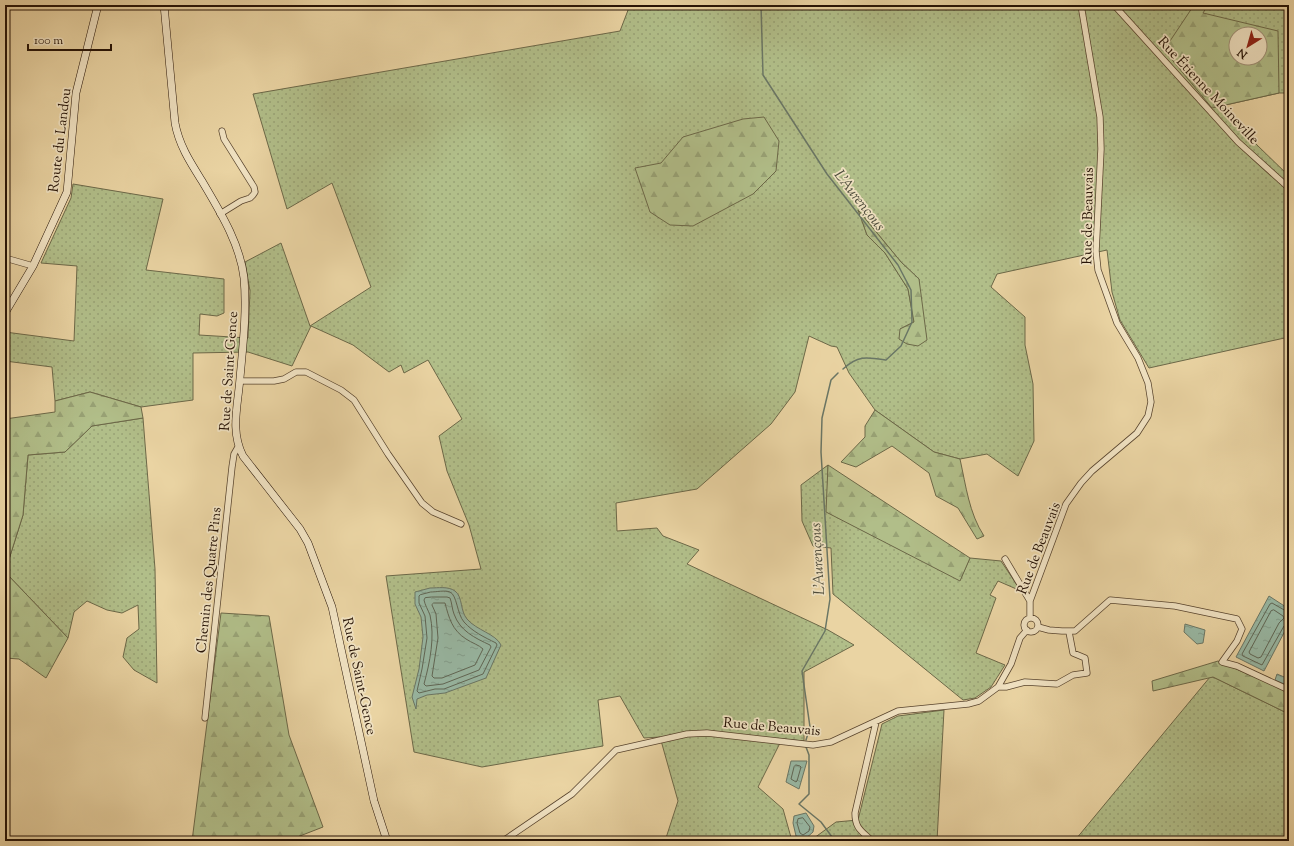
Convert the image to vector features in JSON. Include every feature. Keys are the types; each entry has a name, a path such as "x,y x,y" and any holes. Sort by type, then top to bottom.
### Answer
{"street":[{"name":"Route du Landou","path":"5,313 32,266 67,192 76,94 98,5"},
{"name":"Rue de Saint-Gence","path":"164,5 177,136 183,150 220,214 242,265 244,278 245,318 236,426 238,447 243,456 300,529 308,543 332,607 374,801 388,841"},
{"name":"Rue de Beauvais","path":"1030,618 1030,601 1066,504 1092,471 1137,433 1148,416 1151,402 1148,383 1138,358 1117,323 1098,270 1096,251 1101,149 1100,117 1080,5"},
{"name":"Rue Étienne Moineville","path":"1114,5 1238,142 1289,188"},
{"path":"220,214 241,200 250,198 255,192 254,187 224,139 222,131"},
{"path":"5,258 32,266"},
{"path":"240,381 274,381 284,379 296,372 306,372 341,390 354,400 392,460 422,503 433,512 461,524"},
{"name":"Chemin des Quatre Pins","path":"205,718 232,467 234,454 238,447"},
{"path":"1004,560 1030,601"},
{"path":"1038,627 1049,630 1074,631 1110,600 1175,606 1237,619 1242,629 1237,641 1222,662 1237,666 1289,690"},
{"path":"1030,618 1036,620 1038,627 1033,631 1027,630 1024,626 1025,622 1030,618"},
{"name":"Rue de Beauvais","path":"503,841 572,794 616,750 687,734 707,733 813,745 831,742 898,712 968,704 979,701 998,687 1011,664 1020,638 1027,630"},
{"path":"998,687 1006,687 1025,682 1057,684 1074,675 1087,673 1085,658 1073,653 1069,632"},
{"path":"872,841 858,827 855,822 855,813 876,722"}],"green space":[{"path":"630,5 1289,5 1289,93 1279,93 1221,106 1257,145 1289,176 1289,337 1149,368 1120,320 1112,292 1107,250 997,274 991,287 1025,317 1025,345 1033,384 1034,441 1018,476 987,454 960,459 934,452 875,410 849,373 837,347 831,346 809,336 795,392 771,424 697,489 616,503 617,531 657,528 663,536 699,550 687,564 828,630 854,645 804,672 804,741 782,739 758,787 783,809 792,841 665,841 678,801 660,737 644,738 620,696 598,700 603,746 482,767 414,752 386,576 481,569 469,525 447,471 439,436 462,419 428,360 404,373 401,365 389,372 353,345 311,326 292,366 248,352 193,353 193,400 141,407 90,392 55,401 52,367 5,361 5,332 74,341 77,266 41,263 71,198 73,184 163,199 146,270 224,279 224,313 217,316 200,314 199,335 248,338 250,291 245,262 281,243 310,326 371,287 332,183 287,209 253,94 620,31","holes":["859,211 901,262 919,279 918,346 900,329 914,322 908,289 885,253 867,235"]},
{"path":"1194,5 1208,5 1203,13 1257,26 1228,26 1228,66 1268,66 1268,29 1278,31 1279,93 1212,108 1164,50"},
{"path":"764,117 779,141 776,171 753,194 693,226 670,225 650,212 635,168 661,163 683,137 743,119"},
{"path":"858,210 901,262 919,279 927,340 918,346 907,344 899,339 900,329 914,322 908,289 885,253 867,235"},
{"path":"90,392 141,407 143,418 92,426 65,452 28,455 23,515 5,572 5,419 55,412 55,401"},
{"path":"875,410 934,452 960,459 971,509 984,536 977,539 958,508 936,496 929,473 892,446 856,467 841,462 865,437 865,426"},
{"path":"143,418 155,569 157,683 134,670 123,657 127,638 139,629 138,605 122,613 107,610 87,601 74,612 68,638 5,572 23,515 28,455 65,452 92,426"},
{"path":"828,465 827,512 960,580 970,558 1001,561 1021,591 998,581 990,595 996,598 976,653 1005,665 991,687 975,698 963,700 833,594 831,548 813,546 802,521 801,485"},
{"path":"828,465 970,558 960,581 826,512"},
{"path":"5,572 68,638 46,678 19,659 5,658"},
{"path":"221,613 269,616 289,735 323,827 287,841 192,841"},
{"path":"1218,661 1289,692 1289,714 1213,677 1153,691 1152,681"},
{"path":"1210,677 1213,677 1289,714 1289,841 1077,841 1076,839"},
{"path":"944,710 937,841 810,841 836,822 858,820 882,724 898,716"}],"water":[{"path":"430,588 446,588 455,591 458,594 463,612 467,619 475,626 495,638 501,645 486,678 445,693 427,695 417,699 416,709 412,697 419,669 423,637 421,617 415,604 415,592"},
{"path":"1269,596 1289,609 1289,627 1287,627 1264,671 1236,657"},
{"path":"1185,624 1205,630 1203,643 1197,644 1184,632"},
{"path":"1277,674 1289,679 1289,686 1275,680"},
{"path":"791,761 807,761 799,789 786,782"},
{"path":"806,813 814,826 813,832 804,840 796,836 793,823 794,816"}],"waterway":[{"name":"L'Aurençous","path":"761,5 763,75 827,174 898,265 911,290 912,322 901,346 886,360 873,358 858,359 848,364 843,369"},
{"name":"L'Aurençous","path":"806,740 810,727 802,671 825,631 830,599 821,452 822,418 831,380 838,373"},
{"name":"L'Aurençous","path":"806,747 809,755 809,794 799,804 821,822 835,841"}]}
